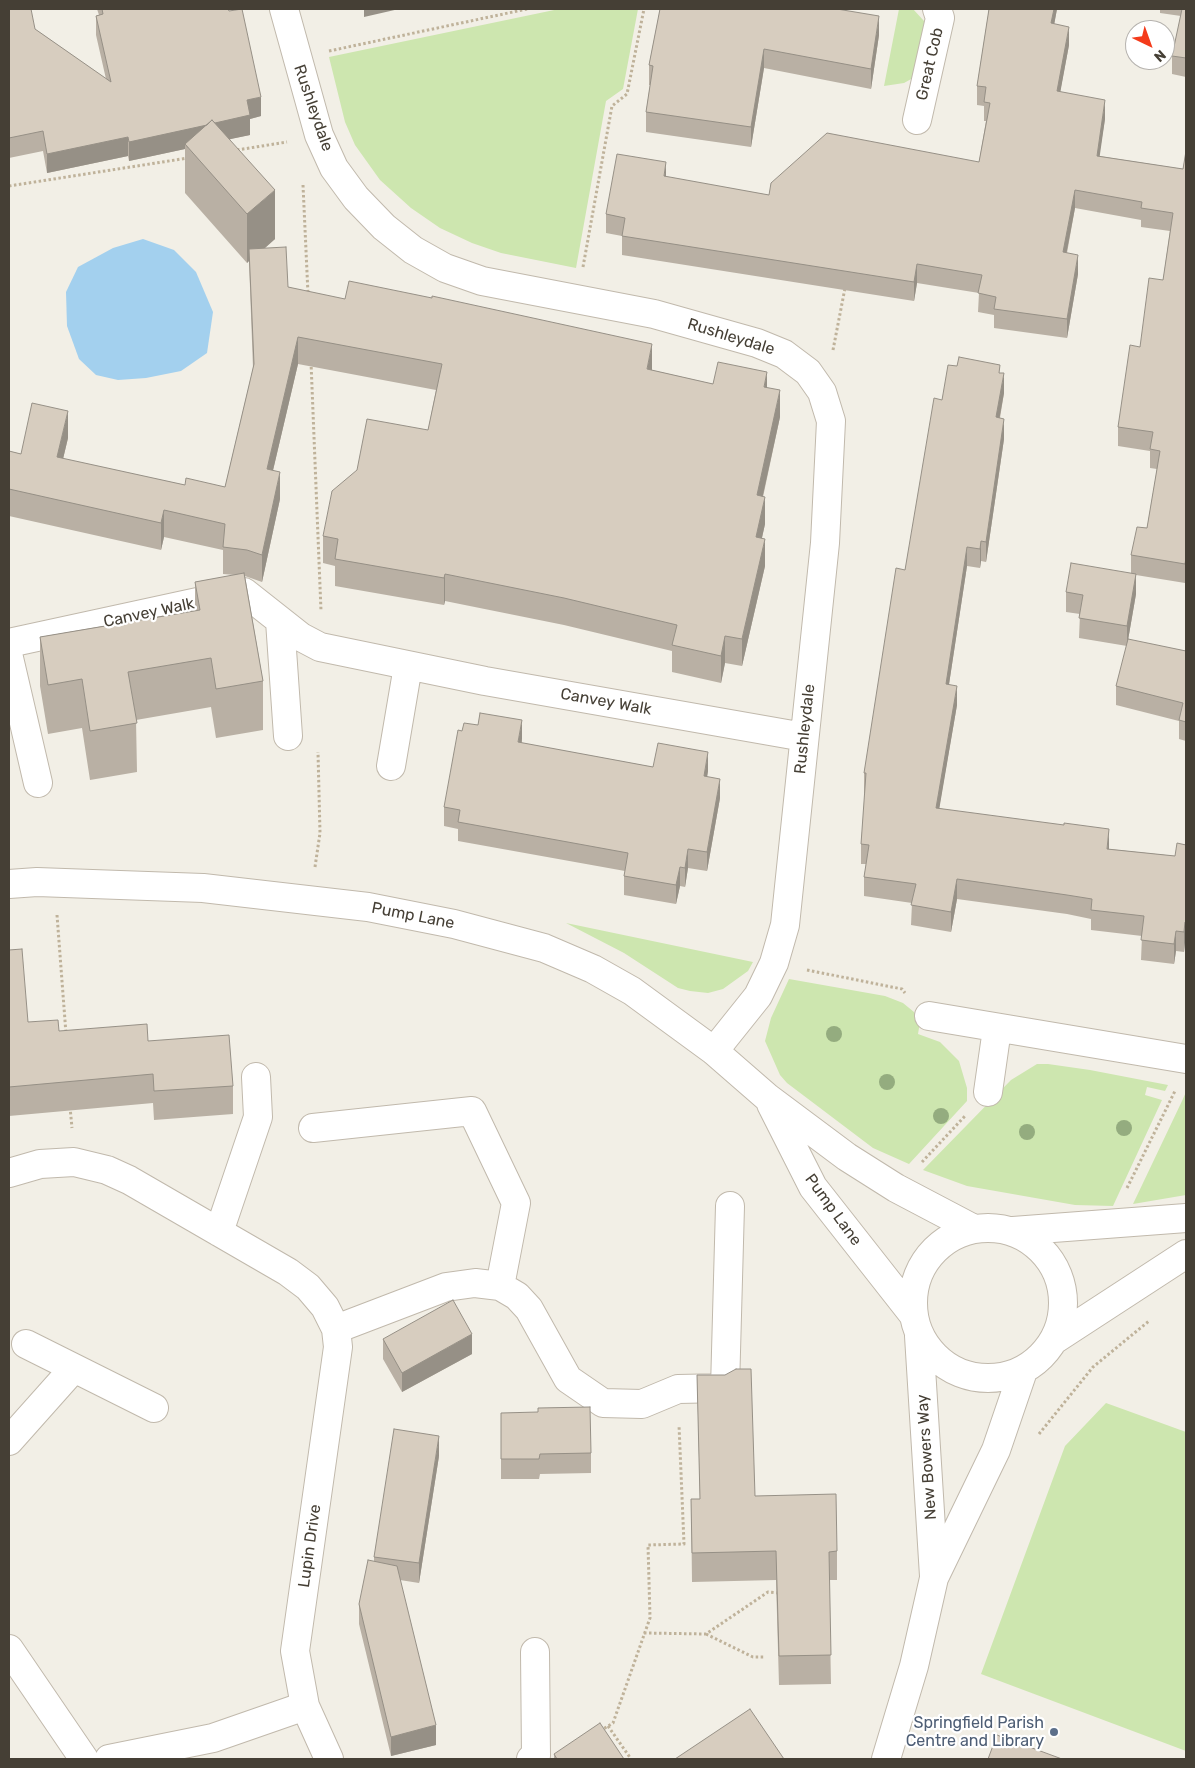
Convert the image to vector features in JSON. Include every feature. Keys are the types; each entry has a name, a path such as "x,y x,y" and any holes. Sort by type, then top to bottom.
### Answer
{"street":[{"name":"Rushleydale","path":"284,9 296,58 319,135 334,168 356,198 384,227 413,250 445,268 482,281 654,314 757,344 784,354 808,372 822,392 831,421 826,534 785,925 774,963 758,996 714,1051"},
{"name":"Great Cob","path":"917,120 940,18 937,9"},
{"name":"Canvey Walk","path":"9,643 244,592 301,637 320,648 408,666 804,737"},
{"path":"280,621 288,736"},
{"path":"9,658 17,731 38,783"},
{"path":"391,766 408,666"},
{"name":"Pump Lane","path":"9,884 38,882 203,888 368,908 499,934 544,948 593,969 639,996 714,1051 768,1098 848,1157 896,1188 972,1228"},
{"path":"929,1016 997,1029 1182,1071"},
{"path":"988,1092 997,1029"},
{"path":"219,1232 258,1118 256,1077"},
{"name":"Pump Lane","path":"768,1098 813,1187 916,1324 942,1364 978,1378 995,1379 1023,1371 1035,1363 1054,1340 1061,1326 1064,1300 1062,1283 1049,1257 1036,1244 1013,1230"},
{"path":"313,1128 472,1111 516,1202 500,1286"},
{"name":"Lupin Drive","path":"9,1173 40,1164 74,1162 107,1170 129,1180 288,1272 308,1287 325,1308 336,1329 338,1347 295,1651 305,1706 329,1759"},
{"path":"336,1329 446,1287 475,1283 500,1286 517,1296 529,1309 568,1379 604,1403 642,1404 678,1389 725,1388 730,1206"},
{"name":"Pump Lane","path":"916,1324 913,1287 922,1265 941,1243 972,1228 998,1227 1013,1230 1186,1218"},
{"name":"Pump Lane","path":"1054,1340 1186,1254"},
{"name":"New Bowers Way","path":"916,1324 934,1578"},
{"path":"26,1344 154,1408"},
{"path":"9,1441 74,1368"},
{"name":"New Bowers Way","path":"886,1759 914,1666 934,1578 996,1450 1023,1371"},
{"path":"9,1649 84,1759"},
{"path":"531,1759 536,1756 535,1652"},
{"path":"109,1759 213,1738 305,1706"}],"path":[{"path":"296,58 527,9"},
{"path":"577,300 612,106 627,94 644,9"},
{"path":"233,151 319,135"},
{"path":"9,186 194,157"},
{"path":"303,180 308,298"},
{"path":"822,392 837,338 846,280"},
{"path":"310,358 318,536"},
{"path":"57,915 66,1040"},
{"path":"805,969 902,989 929,1016"},
{"path":"1126,1191 1182,1071"},
{"path":"921,1163 988,1092"},
{"path":"70,1104 74,1162"},
{"path":"1035,1439 1093,1367 1156,1316"},
{"path":"594,1735 613,1722 650,1618 648,1545 684,1544 682,1434 678,1389"},
{"path":"683,1512 691,1511"},
{"path":"706,1634 768,1592 787,1593"},
{"path":"644,1633 706,1634 753,1657 765,1657"},
{"path":"608,1726 631,1759"}],"green space":[{"path":"559,9 638,9 623,89 606,101 576,268 501,253 472,243 440,228 411,208 380,180 355,145 345,122 329,57"},
{"path":"899,9 913,9 924,21 926,30 913,78 904,83 884,86"},
{"path":"566,923 753,962 748,971 723,989 708,993 690,991 678,988 624,953"},
{"path":"789,979 885,996 903,1003 914,1012 920,1022 918,1034 940,1042 959,1061 967,1088 967,1101 909,1164 873,1148 787,1083 780,1075 765,1041 771,1018"},
{"path":"1037,1064 1090,1070 1168,1085 1165,1091 1147,1087 1145,1095 1162,1100 1113,1206 1075,1205 967,1186 923,1170 1011,1080"},
{"path":"1186,1092 1186,1195 1133,1204 1182,1101"},
{"path":"1106,1403 1186,1432 1186,1751 981,1674 1065,1446"}],"water":[{"path":"143,239 174,250 196,272 213,312 207,353 181,371 146,378 118,380 96,375 79,359 67,326 66,292 78,267 113,248"}],"building":[{"path":"9,9 31,9 35,29 111,82 96,16 103,14 102,9 228,9 229,11 242,9 261,97 247,100 250,115 215,123 212,120 207,125 129,142 128,137 47,154 43,131 9,138"},
{"path":"660,9 837,9 879,16 871,69 764,49 751,127 646,112 653,66 649,65"},
{"path":"989,9 1054,9 1051,23 1069,27 1057,91 1105,100 1097,156 1183,169 1186,151 1185,564 1131,555 1137,527 1147,528 1160,451 1150,449 1153,432 1118,427 1130,345 1140,347 1149,278 1163,280 1173,213 1141,208 1142,202 1075,190 1063,252 1078,255 1067,319 994,309 996,297 978,293 982,275 917,264 914,282 622,236 625,218 606,214 617,154 666,162 664,176 769,195 771,183 827,133 979,162 990,103 984,102 986,87 977,86"},
{"path":"1182,9 1186,9 1186,58 1175,56 1175,42"},
{"path":"212,120 275,190 247,214 185,144"},
{"path":"286,247 288,287 345,299 349,281 432,298 432,296 652,344 647,369 713,384 718,362 767,372 764,387 780,390 757,495 765,497 756,537 765,539 742,639 725,636 721,656 672,645 677,625 564,598 445,574 444,578 335,559 338,539 323,536 332,491 357,470 367,419 428,430 442,364 298,337 267,469 280,472 262,555 247,550 223,547 225,524 164,510 161,523 9,489 9,451 21,454 32,403 68,411 57,457 185,485 186,478 225,487 254,364 249,249"},
{"path":"959,357 1000,365 999,373 1004,373 996,417 1004,419 986,542 981,541 980,549 967,547 946,684 957,686 936,808 1109,829 1107,849 1175,856 1177,843 1186,845 1186,922 1184,932 1176,931 1174,944 1141,940 1144,916 1091,910 1092,899 957,879 951,912 911,905 916,884 864,877 869,845 861,844 866,773 864,773 896,568 905,570 934,398 942,400 948,365 957,366"},
{"path":"1071,563 1136,574 1127,626 1079,618 1083,595 1066,592"},
{"path":"244,573 263,681 216,689 211,658 128,672 137,723 90,731 82,679 48,685 40,637 200,610 195,582"},
{"path":"1128,639 1186,651 1186,722 1179,720 1183,703 1116,686"},
{"path":"480,713 522,720 518,742 653,767 658,743 708,752 704,776 720,779 707,852 688,849 685,868 680,867 676,885 624,876 628,853 458,822 460,810 444,807 458,730 462,731 464,723 478,725"},
{"path":"22,949 28,1022 58,1020 59,1031 147,1024 148,1041 229,1035 233,1086 154,1091 153,1074 9,1087 9,950"},
{"path":"453,1300 472,1334 402,1373 383,1339"},
{"path":"736,1369 751,1369 755,1496 836,1494 837,1551 829,1552 831,1655 779,1656 776,1551 692,1553 691,1499 700,1499 697,1375 725,1375"},
{"path":"590,1407 591,1453 540,1454 539,1459 501,1459 501,1413 538,1412 538,1408"},
{"path":"394,1429 439,1436 419,1563 374,1557"},
{"path":"368,1560 397,1566 436,1725 391,1737 359,1604"},
{"path":"750,1709 784,1759 675,1759"},
{"path":"600,1723 624,1759 557,1759 554,1754"},
{"path":"997,1735 1062,1759 988,1759"}],"place":[{"name":"Springfield Parish Centre and Library","path":"1054,1732"}]}
